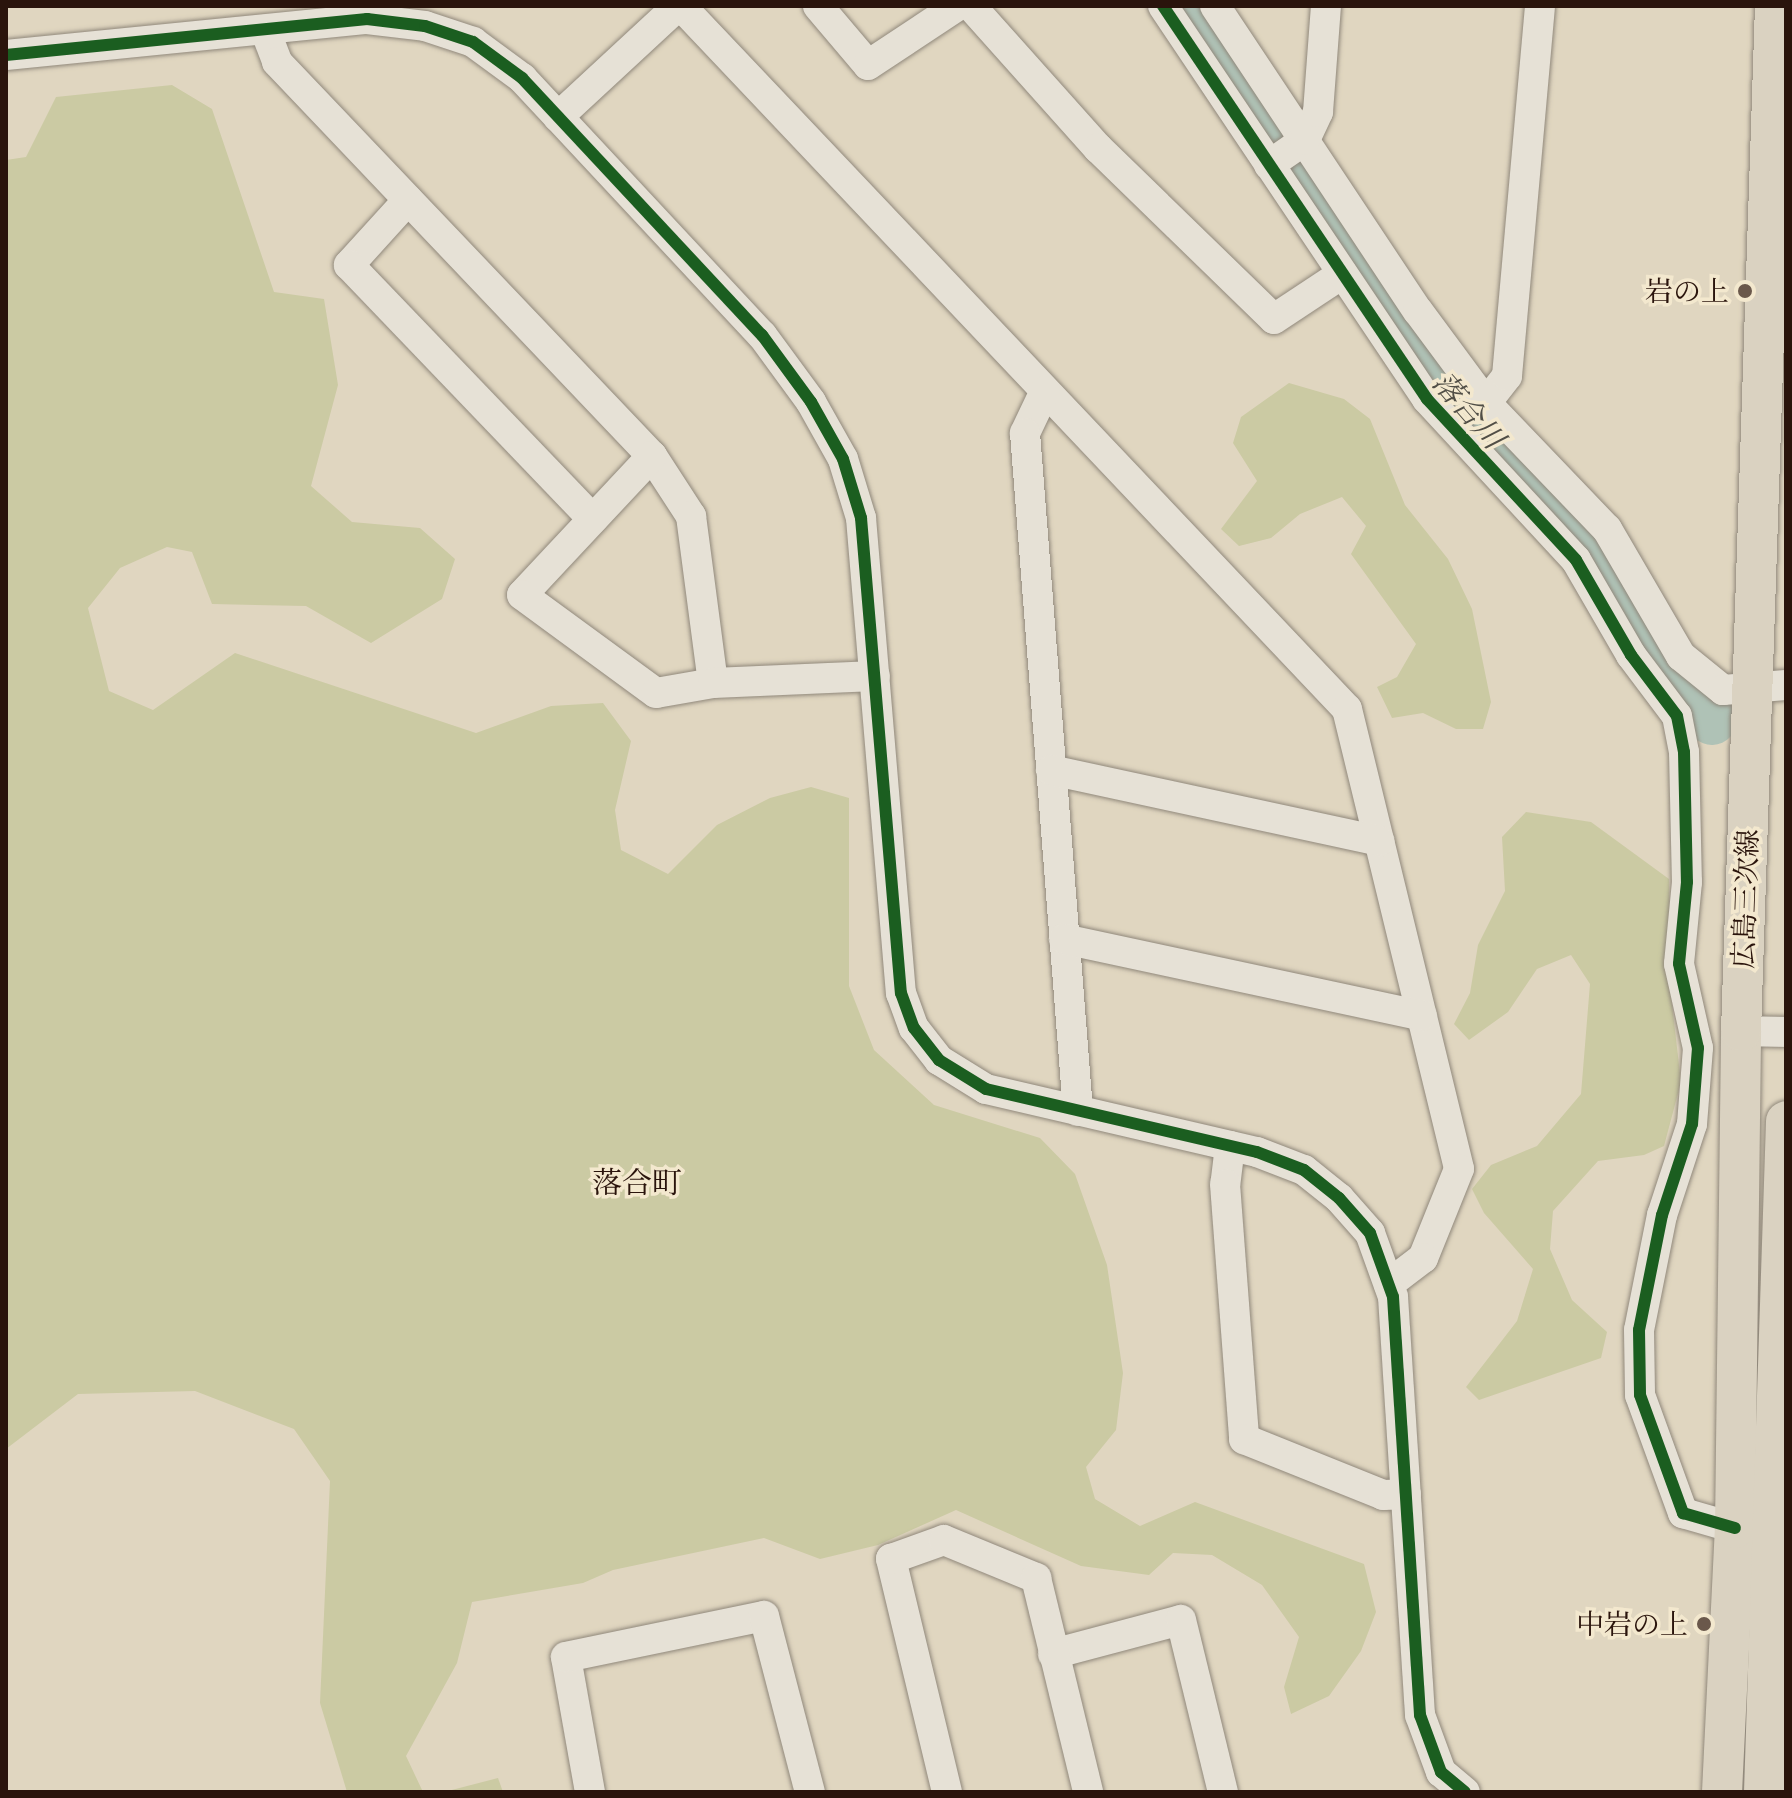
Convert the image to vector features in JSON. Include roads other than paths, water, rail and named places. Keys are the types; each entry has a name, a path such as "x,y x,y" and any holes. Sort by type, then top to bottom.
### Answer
{"main road":[{"name":"広島三次線","path":"1722,1792 1735,1528 1741,1031 1769,686 1775,6"},
{"path":"1764,1792 1779,1474 1786,1121"}],"street":[{"path":"558,117 680,6 1347,709 1459,1169 1423,1258 1389,1284"},
{"path":"818,6 868,65 957,6"},
{"path":"971,6 1098,148 1274,319 1342,274"},
{"path":"1163,6 1418,311 1486,403 1607,529 1681,656 1723,690 1769,686"},
{"path":"1215,6 1342,274 1427,399 1576,560 1631,655 1677,716 1684,752 1687,882 1679,964 1698,1048 1692,1124 1662,1215 1639,1330 1640,1395 1683,1513 1735,1528"},
{"path":"1286,154 1318,112 1326,6"},
{"path":"1486,403 1507,376 1540,6"},
{"path":"6,55 367,19 425,26 473,42 522,78 762,335 811,402 843,459 861,518 901,993 914,1028 939,1060 986,1089 1230,1146 1304,1170 1339,1198 1370,1233 1389,1284 1420,1715 1441,1772 1465,1792"},
{"path":"265,30 277,62 652,456 691,516 701,563 713,683"},
{"path":"408,200 349,265 593,519"},
{"path":"1045,391 1025,433 1078,1111"},
{"path":"652,456 522,595 656,693 713,683 875,676"},
{"path":"1051,770 1379,841"},
{"path":"1064,939 1422,1016"},
{"path":"1741,1031 1786,1032"},
{"path":"1230,1146 1225,1184 1244,1439 1383,1495 1406,1494"},
{"path":"947,1792 891,1559 944,1540 1036,1578 1088,1792"},
{"path":"590,1792 566,1657 764,1616 810,1792"},
{"path":"1053,1654 1181,1620 1223,1792"}],"waterway":[{"name":"落合川","path":"1189,6 1385,305 1449,392 1602,557 1668,679 1712,720"}],"place":[{"name":"岩の上","path":"1745,291"},
{"name":"中岩の上","path":"1704,1624"}],"district":[{"name":"落合町","path":"637,1182"}]}
